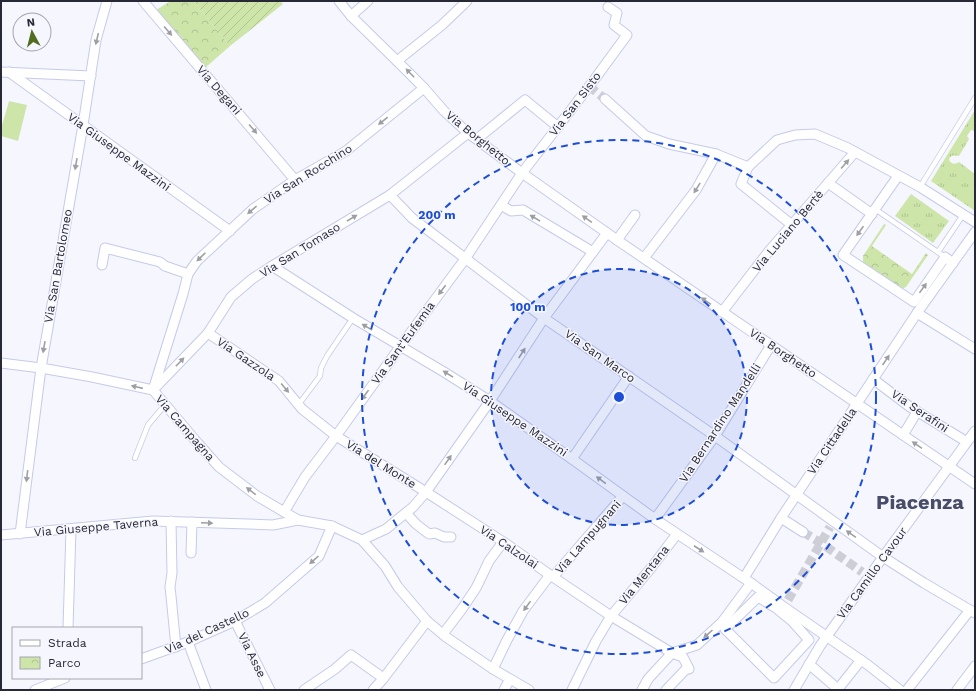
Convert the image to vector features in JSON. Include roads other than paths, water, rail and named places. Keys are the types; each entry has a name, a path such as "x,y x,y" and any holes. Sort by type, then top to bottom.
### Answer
{"street":[{"name":"Via San Bartolomeo","path":"20,534 41,368 83,125 96,40 107,1"},
{"name":"Via Degani","path":"143,1 295,180"},
{"name":"Via Borghetto","path":"339,1 351,16 424,88 444,111 468,133 617,240 975,484"},
{"path":"351,16 368,1"},
{"path":"397,61 442,25 467,1"},
{"name":"Via San Sisto","path":"522,173 627,35 614,25 617,13 608,7"},
{"path":"5,72 91,76"},
{"name":"Via Giuseppe Mazzini","path":"5,72 83,125 230,231"},
{"name":"Via San Rocchino","path":"188,274 197,261 253,209 295,180 346,151 424,88"},
{"path":"477,139 525,100 558,127"},
{"path":"605,100 646,136 669,144 716,154 748,167"},
{"name":"Via San Tomaso","path":"153,390 208,333 231,297 272,266 390,195 468,133"},
{"path":"792,225 741,184 748,167 777,140 796,135 815,134 848,148 920,187 975,222"},
{"name":"Via Luciano Bertè","path":"722,312 769,251 855,152"},
{"path":"644,258 696,190 716,154"},
{"name":"Via Sant'Eufemia","path":"284,512 305,477 465,259 522,173"},
{"path":"898,176 843,255 914,302 942,255 953,263"},
{"path":"828,183 873,211"},
{"name":"Via San Marco","path":"390,195 412,218 544,318 715,436 796,495 832,524 924,583 972,611"},
{"path":"501,204 511,211 523,210 593,252"},
{"path":"617,240 635,215"},
{"name":"Via Cittadella","path":"672,653 697,645 722,622 781,518 923,304 975,232"},
{"path":"362,540 386,530 413,507 426,492 490,401 544,318 607,233"},
{"path":"102,265 105,248 160,262 165,266 188,274 153,390"},
{"name":"Via Giuseppe Mazzini","path":"272,266 353,318 490,401 572,458 655,519 786,604 826,637 861,660 900,690"},
{"path":"917,313 975,349"},
{"name":"Via Gazzola","path":"208,333 278,381 302,408 336,436"},
{"name":"Via Bernardino Mandelli","path":"655,519 715,436 771,345"},
{"name":"Via Campagna","path":"1,363 41,368 153,390 219,467 257,496 298,520"},
{"path":"572,458 629,376"},
{"name":"Via Serafini","path":"873,379 910,408 967,442"},
{"path":"903,435 917,412"},
{"name":"Via Camillo Cavour","path":"794,690 865,575 883,556 975,431"},
{"name":"Via del Monte","path":"336,436 426,492"},
{"name":"Via Calzolai","path":"426,492 503,542 611,616 672,653 683,657 689,668 666,690"},
{"name":"Via Lampugnani","path":"493,669 523,611 623,496"},
{"path":"406,513 416,524 430,534 435,533 444,537 451,537"},
{"path":"781,518 804,532"},
{"path":"298,520 332,526 362,540 385,566 398,587 427,621 493,669 529,690"},
{"name":"Via Giuseppe Taverna","path":"1,535 153,521 273,524 298,520"},
{"path":"171,521 172,573 170,592 176,646"},
{"path":"191,553 192,522"},
{"name":"Via del Castello","path":"142,659 188,642 235,621 265,603 319,556 332,526"},
{"path":"68,627 71,529"},
{"name":"Via Mentana","path":"572,690 596,641 611,616 677,534"},
{"path":"443,634 476,588 489,561 503,542"},
{"path":"758,597 776,608 792,621 809,640 774,678 725,629 758,597"},
{"path":"907,690 920,672 972,611"},
{"name":"Via Asse","path":"235,621 270,690"},
{"path":"373,690 427,621"},
{"path":"188,642 206,690"},
{"path":"642,690 648,679 672,653"},
{"path":"304,690 335,669 351,655 379,675"},
{"path":"809,664 839,689 861,660"},
{"path":"957,690 975,666"},
{"path":"35,690 62,679"},
{"path":"504,690 510,679"}],"lane":[{"path":"920,187 975,98"},
{"path":"873,211 942,255 963,215"},
{"path":"299,404 320,376 321,368 327,356 353,318"},
{"path":"135,458 148,424 165,405"}],"tunnel":[{"path":"589,86 605,99"},
{"path":"788,600 830,527"},
{"path":"803,532 862,572"}],"district":[{"name":"Piacenza","path":"920,502"}]}
